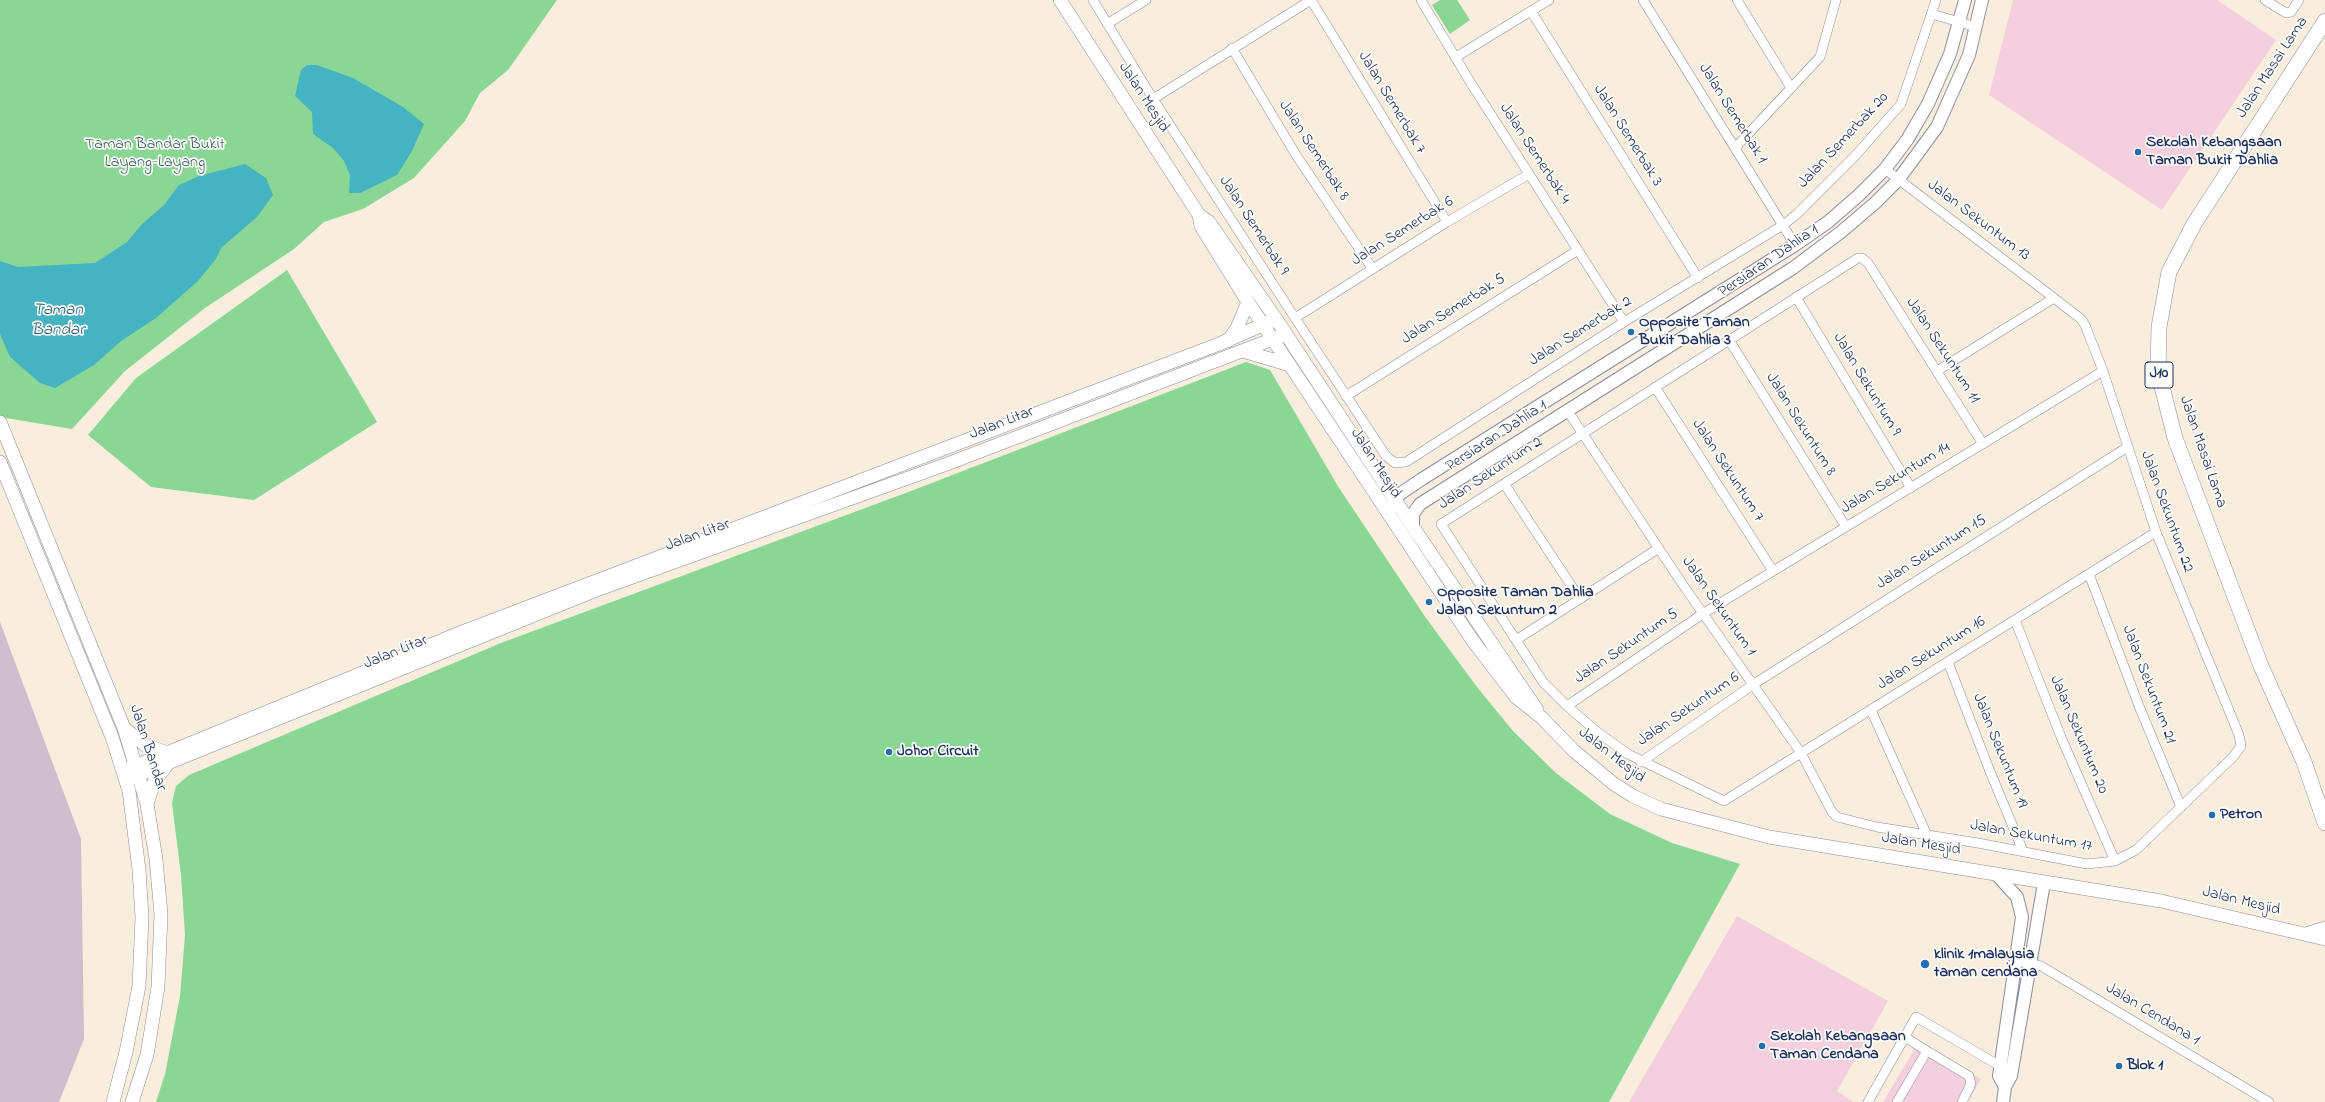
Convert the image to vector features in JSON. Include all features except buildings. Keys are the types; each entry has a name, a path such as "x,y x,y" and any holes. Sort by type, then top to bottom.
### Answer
{"main road":[{"name":"Jalan Mesjid","path":"1060,0 1199,215 1209,222 1276,319 1413,527 1542,718"},
{"name":"Jalan Masai Lama","path":"2325,21 2194,224 2169,272 2159,327 2158,371 2175,438 2261,666 2304,762 2325,823"},
{"name":"Jalan Mesjid","path":"1199,215 1201,226 1248,302 1473,641 1516,697 1542,718 1574,751 1614,784 1633,796 1662,809 1769,837 2183,906 2314,937"},
{"path":"1228,341 1237,328 1248,302"},
{"name":"Jalan Litar","path":"168,759 218,731 483,624 1228,341 1276,319"},
{"name":"Jalan Litar","path":"131,773 594,591 947,464 1286,334"},
{"path":"1243,350 1290,365"},
{"name":"Jalan Bandar","path":"0,422 124,728 131,773 142,916 139,986 126,1052 113,1102"},
{"name":"Jalan Bandar","path":"0,462 112,737 147,804 156,859 161,914 158,987 147,1055 132,1102"},
{"path":"124,728 145,746 168,759 154,782 147,804"},
{"path":"2325,928 2314,937 2325,947"}],"street":[{"name":"Jalan Semerbak 9","path":"1093,0 1153,99 1295,318 1386,456 1395,463"},
{"path":"1107,24 1146,0"},
{"path":"1153,99 1232,48 1311,0"},
{"name":"Jalan Semerbak 7","path":"1311,0 1447,222"},
{"name":"Jalan Semerbak 4","path":"1421,0 1529,174 1624,322"},
{"path":"1456,57 1549,0"},
{"name":"Jalan Semerbak 1","path":"1643,0 1795,245"},
{"path":"1737,0 1791,88"},
{"name":"Jalan Semerbak 20","path":"1783,225 1855,156 1902,104 1936,0"},
{"name":"Persiaran Dahlia 1","path":"1394,498 1795,245 1828,222 1885,168 1907,140 1928,104 1950,54 1965,0"},
{"name":"Persiaran Dahlia 1","path":"1413,527 1413,514 1415,508 1567,410 1793,268 1841,232 1898,180 1937,127 1960,77 1976,28 1982,0"},
{"path":"2265,0 2286,13 2292,12 2299,0"},
{"path":"1735,148 1820,57 1835,1"},
{"name":"Jalan Semerbak 3","path":"1531,11 1698,278"},
{"path":"1932,14 1976,28"},
{"name":"Jalan Semerbak 8","path":"1232,48 1296,155 1372,268"},
{"name":"Jalan Sekuntum 13","path":"1885,168 1898,180 2054,298"},
{"name":"Jalan Semerbak 6","path":"1295,318 1372,268 1529,174"},
{"name":"Jalan Semerbak 2","path":"1395,463 1406,462 1624,322 1783,225"},
{"name":"Jalan Semerbak 5","path":"1346,396 1578,250"},
{"name":"Jalan Sekuntum 2","path":"1724,801 1640,762 1596,732 1567,706 1543,682 1441,524 1858,258 1866,260 1875,275"},
{"name":"Jalan Sekuntum 11","path":"1875,275 1983,444"},
{"name":"Jalan Sekuntum 9","path":"1796,297 1911,488"},
{"path":"1937,371 2054,298"},
{"name":"Jalan Sekuntum 22","path":"2054,298 2085,325 2103,371 2126,448 2156,532 2239,735 2241,746"},
{"name":"Jalan Sekuntum 8","path":"1729,340 1846,527"},
{"name":"Jalan Sekuntum 14","path":"1704,613 2103,371"},
{"name":"Jalan Sekuntum 7","path":"1654,387 1773,571"},
{"name":"Jalan Sekuntum 1","path":"1567,410 1659,548 1801,753 1832,812 1844,820"},
{"name":"Jalan Sekuntum 15","path":"1754,684 2126,448"},
{"path":"1422,479 1418,490 1420,493 1434,497"},
{"path":"1507,488 1580,599"},
{"path":"1388,515 1394,498"},
{"name":"Jalan Sekuntum 16","path":"1724,801 2156,532"},
{"path":"1516,640 1659,548"},
{"name":"Jalan Sekuntum 21","path":"2089,574 2139,706 2181,807"},
{"name":"Jalan Sekuntum 5","path":"1567,706 1704,613"},
{"name":"Jalan Sekuntum 20","path":"2015,620 2061,737 2115,861"},
{"name":"Jalan Sekuntum 19","path":"1948,662 1989,769 2023,851"},
{"name":"Jalan Sekuntum 6","path":"1640,762 1754,684"},
{"path":"1871,710 1927,835"},
{"name":"Jalan Sekuntum 17","path":"1844,820 2023,851 2087,864 2115,861 2136,850 2233,757 2241,746"},
{"path":"1997,875 2017,897 2022,917 2006,1069"},
{"path":"2003,1102 2005,1087 1999,1076 2006,1069 2030,963 2044,883"},
{"name":"Jalan Cendana 1","path":"2017,961 2042,966 2269,1102"},
{"path":"1868,1102 1916,1017 2006,1069"},
{"path":"1905,1037 1969,1076 1971,1084 1962,1102"},
{"path":"1897,1102 1927,1051"}],"shaded area":[{"name":"Sekolah Kebangsaan Taman Bukit Dahlia","path":"2013,0 2217,0 2276,40 2162,210 1989,95"},
{"path":"0,622 81,839 84,1039 59,1102 0,1102"},
{"name":"Sekolah Kebangsaan Taman Cendana","path":"1737,916 1888,1001 1837,1091 1853,1102 1629,1102"},
{"path":"1919,1042 1981,1079 1968,1102 1883,1102"}],"green space":[{"name":"Taman Bandar Bukit Layang-Layang","path":"0,0 557,0 508,70 480,93 465,121 414,178 363,209 324,222 294,249 205,308 125,371 72,429 0,417"},
{"path":"1440,0 1457,0 1470,20 1450,34 1432,5"},
{"path":"287,270 377,422 254,500 151,487 88,435 136,378"},
{"name":"Johor Circuit","path":"1246,362 1270,370 1339,488 1426,618 1477,687 1513,731 1556,773 1610,814 1672,843 1740,864 1609,1102 156,1102 165,1074 180,996 185,935 181,875 172,803 176,786 189,775 501,643 911,491"}],"water":[{"path":"307,65 317,65 353,78 403,107 424,124 412,151 397,175 360,193 349,193 350,175 344,161 333,148 313,134 312,112 295,96 301,70"},
{"name":"Taman Bandar","path":"245,164 266,178 273,195 257,217 221,248 216,259 198,281 156,318 121,341 94,365 55,388 40,383 10,357 0,334 0,261 18,267 95,263 127,242 141,225 164,205 179,185 199,176"}],"place":[{"name":"Sekolah Kebangsaan Taman Bukit Dahlia","path":"2138,152"},
{"name":"Opposite Taman Bukit Dahlia 3","path":"1631,332"},
{"name":"Opposite Taman Dahlia Jalan Sekuntum 2","path":"1429,602"},
{"name":"Johor Circuit","path":"889,752"},
{"name":"Petron","path":"2212,815"},
{"name":"klinik 1malaysia taman cendana","path":"1925,964"},
{"name":"Sekolah Kebangsaan Taman Cendana","path":"1762,1046"},
{"name":"Blok 1","path":"2119,1066"}]}
